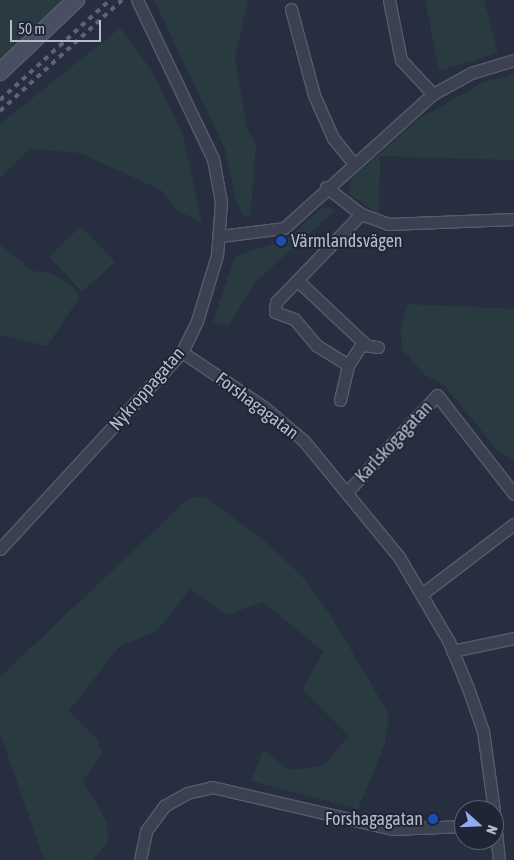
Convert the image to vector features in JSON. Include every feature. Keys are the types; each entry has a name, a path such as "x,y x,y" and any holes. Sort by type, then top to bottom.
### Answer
{"main road":[{"path":"0,72 76,0"}],"street":[{"name":"Nykroppagatan","path":"0,549 182,352 207,293 220,236 222,202 213,159 138,0"},
{"path":"389,0 401,60 433,94"},
{"path":"291,9 314,95 333,138 352,163"},
{"path":"220,236 284,228 352,163 433,94 472,73 514,60"},
{"path":"326,187 361,214 388,224 514,219"},
{"path":"348,365 317,346 294,319 275,312 276,302 361,214"},
{"path":"298,280 363,346 378,347"},
{"path":"340,400 348,365 363,346"},
{"name":"Forshagagatan","path":"182,352 265,408 304,441 347,492 422,594 452,651 483,731 492,800"},
{"name":"Karlskogagatan","path":"347,492 437,395 514,494"},
{"path":"422,594 514,524"},
{"path":"452,651 514,638"},
{"path":"140,860 146,831 164,806 188,792 212,787 392,829 454,826"}],"shaded area":[{"path":"0,0 62,0 0,62"},
{"path":"154,0 248,0 235,58 247,129 256,145 250,218 243,216 236,200 225,149"},
{"path":"425,0 484,0 498,53 439,71"},
{"path":"120,28 154,74 183,136 202,223 178,211 161,190 80,153 30,149 0,177 0,124"},
{"path":"514,74 514,160 380,156 379,214 351,196 349,185 353,177 419,119 482,83"},
{"path":"329,207 336,210 255,282 229,326 213,322 235,256 288,239 321,208"},
{"path":"81,226 115,262 82,292 49,256"},
{"path":"0,245 33,271 51,273 72,286 79,298 47,346 0,335"},
{"path":"408,304 514,309 514,460 499,452 445,386 425,375 403,350 400,330"},
{"path":"204,496 261,538 301,575 329,613 389,714 385,743 358,809 251,781 263,750 289,770 323,766 349,736 302,689 324,652 263,602 226,615 190,589 157,631 119,647 69,711 97,739 102,754 83,781 107,822 108,842 92,860 44,860 0,733 0,677 188,499"}],"railway":[{"path":"0,100 110,0"},
{"path":"0,111 122,0"}],"place":[{"name":"Värmlandsvägen","path":"281,241"},
{"name":"Forshagagatan","path":"433,819"}]}
